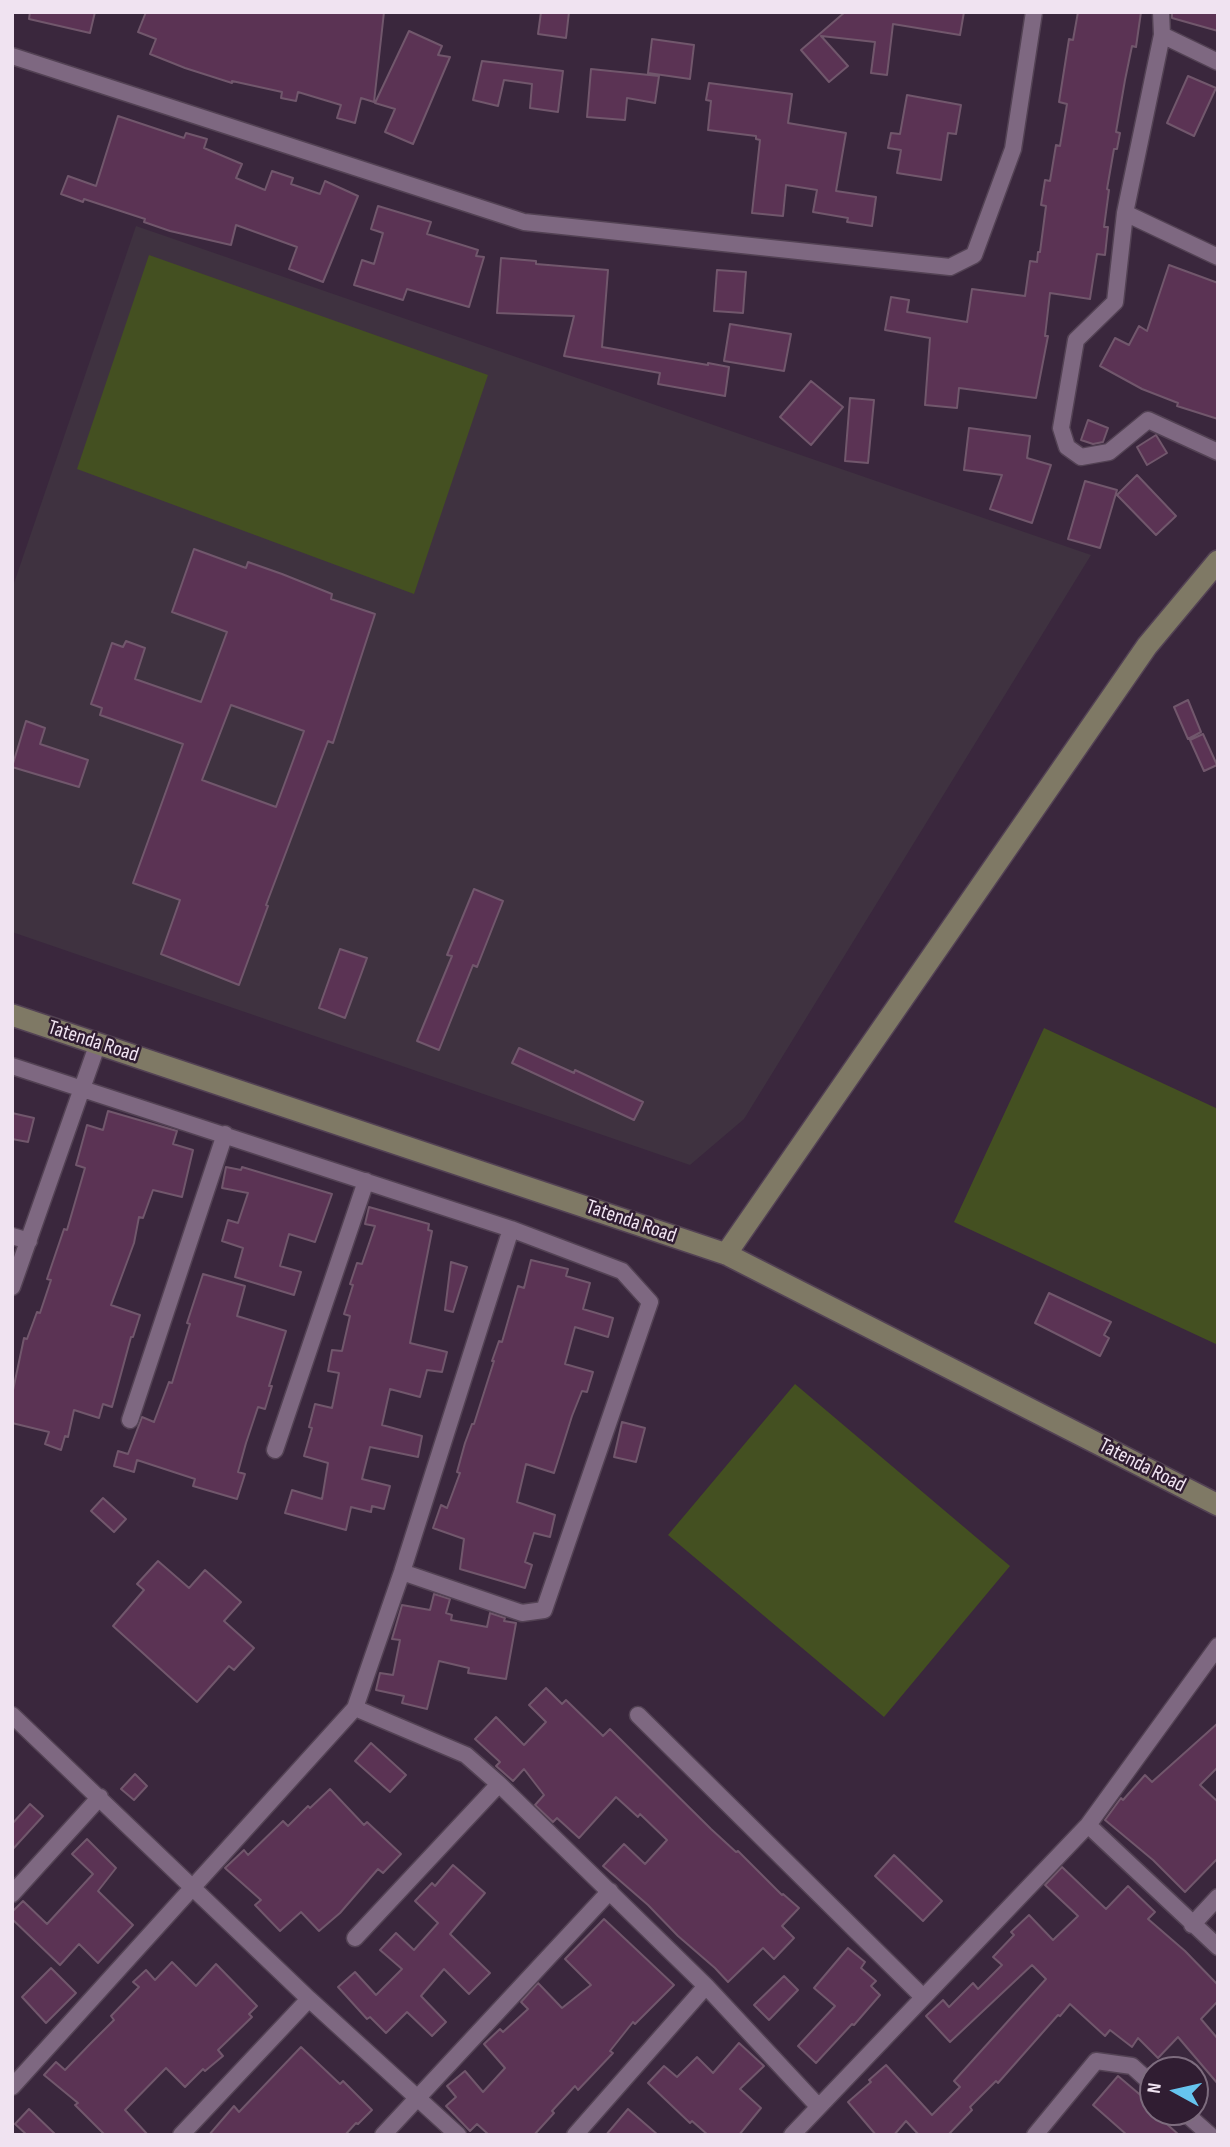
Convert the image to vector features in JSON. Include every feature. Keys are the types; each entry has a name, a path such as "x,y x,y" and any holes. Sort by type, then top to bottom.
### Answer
{"street":[{"path":"12,55 524,222 950,267 974,255 1013,149 1034,12"},
{"path":"1161,12 1162,34 1125,213 1115,302 1076,340 1061,428 1067,447 1081,457 1108,452 1147,420 1218,452"},
{"path":"1162,34 1218,62"},
{"path":"1125,213 1218,257"},
{"path":"726,1254 1147,646 1218,561"},
{"name":"Tatenda Road","path":"12,1015 726,1254 1218,1505"},
{"path":"12,1287 98,1043"},
{"path":"12,1066 512,1229 622,1271 650,1302 544,1610 522,1613 402,1572"},
{"path":"130,1420 225,1134"},
{"path":"275,1450 366,1181"},
{"path":"12,2087 195,1888 355,1708 402,1572 512,1229"},
{"path":"12,1236 29,1241"},
{"path":"792,2135 817,2105 1088,1825 1218,1646"},
{"path":"355,1708 466,1755 706,1986 817,2105"},
{"path":"638,1714 922,1996"},
{"path":"12,1715 309,1999 458,2135"},
{"path":"355,1938 499,1784"},
{"path":"12,1894 100,1797"},
{"path":"1088,1825 1218,1947"},
{"path":"383,2135 610,1891"},
{"path":"1192,1924 1218,1897"},
{"path":"575,2135 706,1986"},
{"path":"181,2135 309,1999"},
{"path":"1035,2135 1096,2061 1132,2066 1139,2072"}],"shaded area":[{"path":"136,226 1091,555 744,1119 690,1165 12,932 12,589"}],"green space":[{"path":"149,255 488,375 414,594 77,469"},
{"path":"1044,1028 1218,1109 1218,1345 954,1222"},
{"path":"795,1384 1010,1566 884,1717 668,1535"}],"building":[{"path":"30,12 95,12 90,33 29,19"},
{"path":"146,12 384,12 374,102 361,98 355,123 337,118 341,105 298,92 296,101 281,98 282,92 232,83 185,68 150,54 156,39 138,32"},
{"path":"541,12 569,12 566,38 538,34"},
{"path":"845,12 964,12 960,35 893,24 887,75 871,73 875,42 821,36 848,66 829,82 801,50"},
{"path":"1078,12 1141,12 1136,47 1132,46 1125,80 1116,132 1120,133 1117,149 1114,149 1107,189 1104,227 1108,227 1105,255 1097,254 1090,299 1050,293 1045,336 1048,336 1036,398 959,388 957,408 925,405 930,338 885,330 891,297 909,300 907,312 967,322 972,289 1025,296 1030,261 1037,262 1040,252 1046,206 1041,205 1045,180 1050,181 1056,145 1060,146 1067,104 1059,102 1069,39 1073,40"},
{"path":"1172,12 1218,12 1218,31 1172,18"},
{"path":"409,31 442,46 438,55 450,57 413,144 385,132 395,109 375,103"},
{"path":"652,39 694,45 690,79 648,73"},
{"path":"482,61 563,71 558,112 530,108 532,84 504,80 498,106 473,100"},
{"path":"591,69 659,76 655,103 627,98 625,120 587,117"},
{"path":"1188,76 1216,88 1194,136 1167,123"},
{"path":"709,83 792,94 788,123 846,133 836,191 876,197 872,226 847,222 848,218 813,212 817,190 786,185 783,216 752,213 760,140 756,139 756,136 708,130 711,101 706,100"},
{"path":"907,95 961,105 956,134 948,133 941,180 897,173 901,150 888,148 891,133 900,134"},
{"path":"118,116 184,138 186,133 207,139 204,148 242,164 236,178 265,190 272,171 293,178 291,184 320,194 325,181 358,196 323,282 289,269 297,247 236,225 231,245 170,231 144,222 145,219 61,194 68,176 96,186"},
{"path":"378,206 431,222 427,234 478,250 476,256 484,257 469,307 407,289 403,300 354,285 362,260 374,264 383,233 371,229"},
{"path":"501,258 608,270 602,347 729,367 725,396 658,384 660,373 564,356 574,316 497,313"},
{"path":"1169,265 1218,283 1218,419 1177,406 1178,403 1142,389 1100,366 1115,338 1129,345 1139,326 1147,331"},
{"path":"717,270 746,272 743,313 714,311"},
{"path":"730,324 791,334 784,371 724,361"},
{"path":"811,381 843,407 811,445 780,417"},
{"path":"850,398 874,400 868,463 845,461"},
{"path":"1088,420 1108,428 1103,442 1093,444 1081,440"},
{"path":"969,428 1030,436 1027,458 1051,465 1032,523 990,509 1002,475 964,470"},
{"path":"1156,435 1167,453 1147,465 1137,447"},
{"path":"1137,475 1176,516 1156,535 1117,495"},
{"path":"1085,481 1117,490 1100,548 1068,539"},
{"path":"194,549 246,568 248,562 282,574 332,594 331,599 375,614 333,743 328,741 239,985 161,954 180,900 133,883 183,744 100,715 102,708 91,704 112,643 123,647 126,641 145,648 135,679 201,702 227,632 172,612","holes":["231,705 304,731 276,807 202,780"]},
{"path":"1188,700 1201,732 1188,739 1174,707"},
{"path":"26,721 45,728 40,744 88,760 79,787 12,767"},
{"path":"1203,734 1217,765 1204,771 1190,740"},
{"path":"474,889 503,901 477,967 473,965 439,1050 417,1041 452,956 447,955"},
{"path":"340,949 367,958 345,1018 319,1008"},
{"path":"519,1048 574,1073 575,1070 643,1102 634,1120 512,1063"},
{"path":"108,1111 177,1131 173,1144 193,1150 182,1197 153,1190 143,1218 139,1217 134,1243 111,1305 140,1315 131,1337 112,1407 103,1404 99,1418 74,1410 68,1437 65,1436 61,1450 45,1444 49,1432 12,1423 12,1395 24,1338 27,1339 37,1312 40,1313 51,1280 47,1279 64,1229 67,1230 85,1168 76,1165 87,1125 103,1130"},
{"path":"12,1113 34,1118 28,1142 12,1139"},
{"path":"226,1167 241,1170 242,1167 332,1194 315,1242 289,1234 280,1266 301,1272 294,1295 235,1277 243,1248 222,1241 228,1220 238,1223 248,1193 222,1188"},
{"path":"369,1207 429,1224 428,1230 432,1231 410,1343 447,1352 442,1372 427,1370 420,1397 390,1389 382,1425 422,1436 418,1457 370,1447 362,1479 390,1486 384,1509 372,1506 371,1512 351,1507 346,1530 285,1513 292,1490 322,1499 328,1463 304,1456 315,1404 332,1408 339,1373 328,1371 332,1350 342,1351 350,1316 344,1314 353,1285 350,1284 357,1263 362,1264 375,1226 365,1224"},
{"path":"531,1260 568,1269 566,1276 590,1283 583,1309 613,1318 608,1337 575,1327 565,1364 593,1372 587,1392 582,1391 572,1416 554,1473 526,1464 517,1502 555,1515 550,1537 534,1533 525,1562 532,1565 525,1588 460,1569 464,1539 433,1528 441,1505 447,1508 460,1473 457,1472 465,1443 474,1424 492,1361 499,1341 502,1342 518,1286 524,1288"},
{"path":"451,1262 467,1267 453,1312 445,1310"},
{"path":"203,1274 245,1286 237,1316 286,1331 269,1386 272,1386 265,1409 258,1407 246,1443 238,1472 245,1474 237,1499 193,1486 195,1479 137,1460 134,1472 114,1466 118,1451 128,1454 142,1417 154,1422 169,1382 172,1383"},
{"path":"1049,1293 1111,1322 1104,1335 1109,1338 1100,1356 1035,1323"},
{"path":"622,1422 645,1428 636,1462 614,1457"},
{"path":"103,1498 126,1519 114,1532 91,1511"},
{"path":"158,1561 189,1588 205,1570 241,1602 224,1621 254,1648 234,1670 229,1666 197,1702 113,1626 144,1590 137,1584"},
{"path":"434,1594 450,1599 446,1613 452,1615 451,1620 487,1627 490,1613 505,1618 504,1621 516,1623 506,1679 468,1673 469,1668 439,1661 427,1709 402,1703 404,1696 376,1690 380,1673 393,1675 400,1640 392,1639 402,1605 430,1610"},
{"path":"546,1688 562,1704 566,1700 603,1736 610,1729 711,1829 799,1908 782,1926 794,1938 774,1959 763,1948 728,1982 603,1866 624,1844 645,1864 667,1840 640,1814 638,1817 616,1797 579,1838 557,1818 553,1822 535,1805 544,1795 524,1769 513,1781 496,1766 500,1762 475,1739 496,1717 524,1745 546,1722 529,1705"},
{"path":"1218,1723 1218,1767 1200,1785 1218,1802 1218,1858 1185,1892 1153,1860 1105,1820 1121,1798 1123,1800 1145,1775 1152,1782"},
{"path":"371,1743 406,1775 390,1792 355,1761"},
{"path":"135,1774 147,1786 134,1800 121,1789"},
{"path":"330,1789 364,1825 367,1822 401,1854 383,1873 378,1869 340,1913 319,1931 301,1912 280,1931 255,1905 261,1900 225,1868 244,1850 248,1855 283,1821 288,1826"},
{"path":"30,1804 43,1816 12,1850 12,1824"},
{"path":"87,1839 116,1868 98,1891 133,1925 98,1963 79,1944 60,1965 12,1919 12,1912 23,1901 47,1924 93,1874 72,1854"},
{"path":"894,1855 942,1901 923,1921 875,1876"},
{"path":"453,1865 485,1893 450,1934 490,1973 469,1994 444,1969 421,1996 446,2022 432,2036 407,2012 386,2033 370,2017 367,2019 338,1987 355,1972 376,1995 402,1969 380,1950 396,1933 414,1950 438,1923 415,1901 432,1883 435,1886"},
{"path":"1062,1867 1106,1909 1128,1886 1155,1912 1148,1919 1218,1985 1218,2001 1201,2019 1218,2039 1218,2084 1209,2073 1209,2056 1194,2056 1178,2037 1160,2056 1156,2056 1138,2038 1132,2047 1110,2030 1105,2036 1070,2004 998,2083 996,2081 970,2107 972,2110 948,2135 919,2135 906,2121 894,2135 876,2135 848,2102 871,2082 869,2080 886,2065 932,2115 960,2087 954,2081 1046,1979 1032,1965 950,2042 926,2016 943,2000 949,2007 973,1983 978,1989 1002,1965 993,1957 1014,1935 1011,1932 1029,1915 1053,1940 1078,1916 1045,1885"},
{"path":"604,1919 674,1985 635,2024 633,2022 610,2051 613,2053 578,2090 575,2086 534,2135 489,2135 477,2124 470,2131 446,2106 456,2097 447,2086 465,2071 483,2092 505,2068 484,2044 500,2029 503,2032 528,2009 521,2002 538,1983 562,2008 591,1985 565,1959"},
{"path":"848,1948 865,1962 861,1968 876,1981 871,1986 880,1995 816,2063 798,2046 835,2006 814,1988"},
{"path":"172,1962 196,1986 216,1964 257,2006 249,2014 252,2017 218,2050 223,2056 205,2071 203,2069 185,2087 166,2068 125,2110 148,2135 105,2135 75,2105 78,2103 44,2075 56,2062 65,2070 114,2020 111,2016 139,1987 133,1982 146,1970 155,1980"},
{"path":"51,1968 76,1993 46,2023 22,1997"},
{"path":"784,1976 798,1990 769,2020 754,2005"},
{"path":"739,2043 764,2066 740,2089 761,2108 739,2135 708,2135 692,2121 690,2123 648,2083 664,2066 677,2077 697,2057 713,2073"},
{"path":"301,2047 340,2084 343,2081 372,2110 358,2124 345,2135 209,2135 234,2106 239,2112"},
{"path":"1118,2076 1139,2094 1139,2126 1169,2126 1179,2135 1127,2135 1093,2105"},
{"path":"29,2109 56,2135 27,2135 15,2124"},
{"path":"628,2109 658,2135 606,2135"}]}
